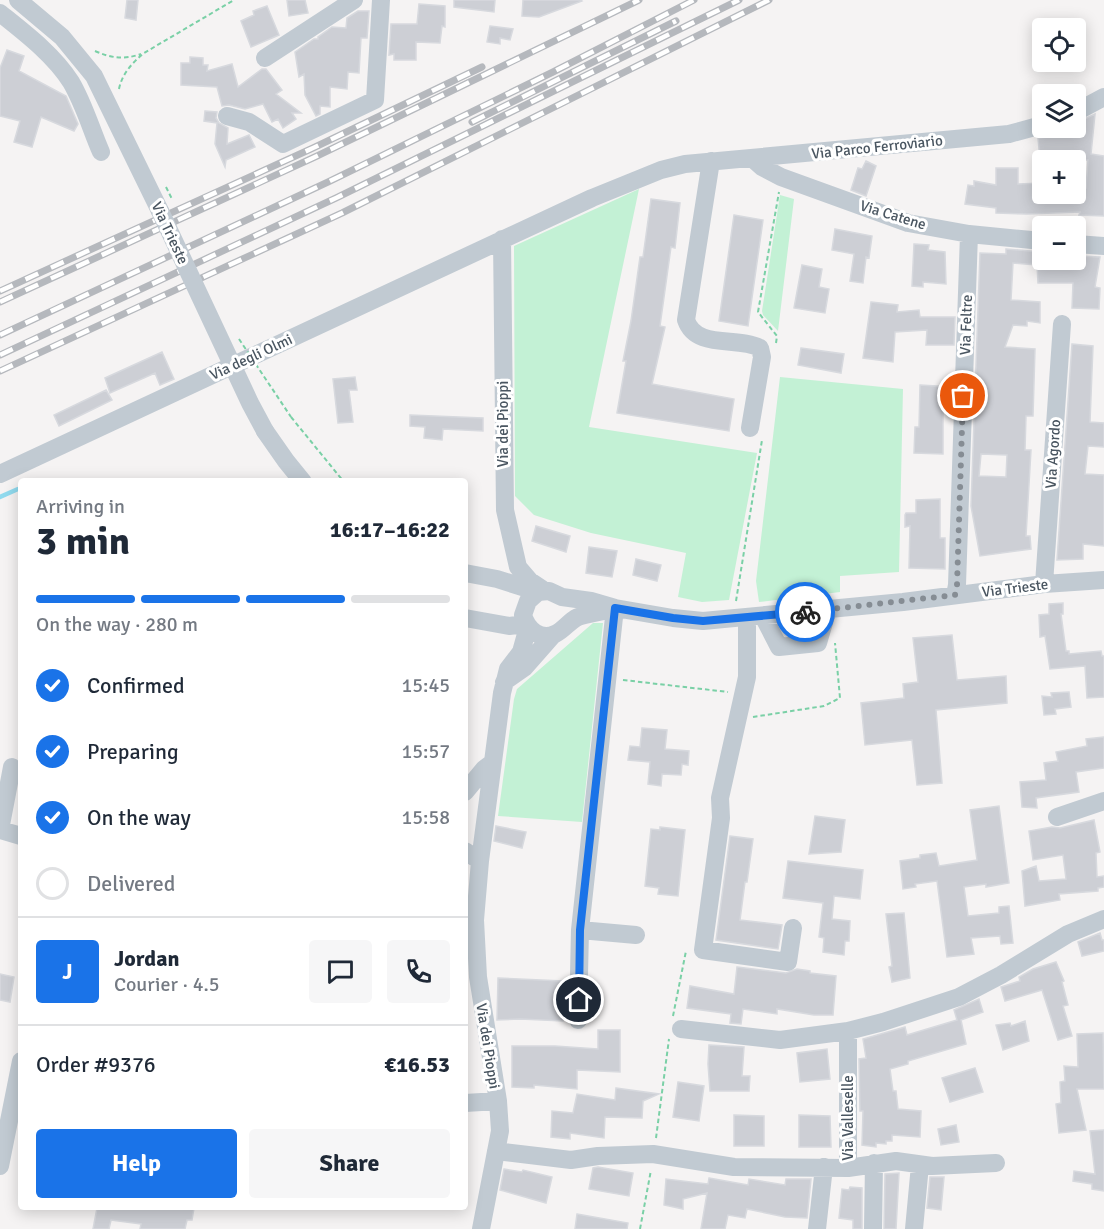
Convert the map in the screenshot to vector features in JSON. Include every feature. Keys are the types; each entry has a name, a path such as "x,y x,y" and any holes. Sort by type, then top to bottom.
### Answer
{"street":[{"name":"Via Trieste","path":"18,0 90,58 99,85 250,403 265,431 300,478"},
{"path":"265,58 354,0"},
{"path":"227,116 249,122 283,144 375,100 381,0"},
{"path":"0,14 30,37 59,66 71,82 101,152"},
{"path":"1086,107 1104,97"},
{"name":"Via Parco Ferroviario","path":"502,239 661,170 711,161 1009,134 1032,128"},
{"name":"Via Catene","path":"753,159 762,168 781,177 908,223 969,234 1032,240"},
{"path":"711,161 686,320 689,328 699,336 749,344 760,348 762,357 750,428"},
{"name":"Via Feltre","path":"955,595 969,234"},
{"name":"Via degli Olmi","path":"0,474 502,239"},
{"name":"Via dei Pioppi","path":"502,239 505,510 518,567 530,582 550,594"},
{"path":"1086,245 1104,246"},
{"name":"Via Agordo","path":"1044,584 1062,324"},
{"name":"Via Trieste","path":"484,578 615,608 703,621 1044,584 1104,580"},
{"name":"Via Trieste","path":"484,578 510,595 525,619 543,635 560,629 578,617 615,608"},
{"path":"468,619 489,624 505,618 525,619 528,601 550,594 569,610 560,629 525,668 504,682"},
{"path":"578,1020 580,930 615,608"},
{"path":"755,617 779,647 818,643 828,609"},
{"path":"755,617 747,677 720,798 721,818 703,950 788,962 793,928"},
{"name":"Via dei Pioppi","path":"481,1229 500,1131 498,1101 478,977 472,856 492,763 504,682 508,669 521,652 525,619"},
{"path":"468,788 492,763"},
{"path":"12,767 0,830 18,835"},
{"path":"1057,817 1104,801"},
{"path":"674,1028 780,1041 848,1031 959,997 1001,975 1068,934 1104,920"},
{"path":"580,930 636,935"},
{"name":"Via Valleselle","path":"496,1150 570,1160 598,1156 653,1154 734,1167 848,1168 848,1031"},
{"path":"0,1167 18,1076"},
{"path":"468,1103 498,1101"},
{"path":"848,1168 896,1161 932,1166 996,1163"},
{"path":"873,1229 874,1163"},
{"path":"914,1229 920,1165"},
{"path":"817,1229 824,1167"}],"path":[{"path":"120,94 121,81 134,61 234,0"},
{"path":"90,58 107,56 120,58 144,53"},
{"path":"166,187 174,204"},
{"path":"238,338 291,417 341,478"},
{"path":"747,718 824,706 840,698 834,634"},
{"path":"622,680 737,693"},
{"path":"654,1145 688,944"},
{"path":"640,1229 652,1163"}],"green space":[{"path":"639,189 589,427 757,453 729,600 702,602 678,597 686,553 591,533 534,515 515,496 514,246"},
{"path":"780,195 794,199 778,331 762,311"},
{"path":"780,377 903,389 899,572 840,576 840,592 759,602 756,581"},
{"path":"593,623 603,623 582,822 498,816 517,689"}],"building":[{"path":"127,0 138,0 136,20 125,18"},
{"path":"287,0 305,0 308,13 289,16"},
{"path":"454,0 495,0 494,12 454,7"},
{"path":"523,0 582,1 539,17 522,16"},
{"path":"419,4 445,6 445,27 442,26 440,43 416,42 416,60 394,60 394,54 389,55 391,24 417,24"},
{"path":"267,6 279,35 251,47 241,21 254,15 253,11"},
{"path":"358,11 369,11 367,38 361,38 359,73 348,72 347,89 330,87 330,107 320,106 320,114 316,116 305,95 304,74 299,77 295,52 314,39 318,39 332,27 346,28 347,18"},
{"path":"490,26 513,29 510,40 500,38 500,44 487,42"},
{"path":"7,50 24,56 19,71 66,96 78,124 74,131 41,117 32,147 14,142 20,121 0,116 0,68"},
{"path":"190,57 203,58 203,65 208,65 207,71 232,64 238,87 262,69 266,69 282,90 276,94 301,113 292,113 296,119 283,128 278,119 272,122 263,104 245,109 229,105 222,106 217,87 181,85 181,63 190,63"},
{"path":"205,111 217,112 216,118 219,123 228,128 227,144 249,135 255,147 226,160 225,167 215,144 217,123 204,121"},
{"path":"1095,114 1091,154 1104,156 1104,216 1079,215 1080,212 996,213 996,208 965,204 968,185 974,186 974,181 996,185 996,168 1018,168 1018,184 1032,183 1032,204 1086,204 1088,160 1086,160 1086,150 1039,150 1038,138 1086,138 1086,118"},
{"path":"866,161 876,166 866,196 851,190 858,168 862,169"},
{"path":"651,199 680,203 675,248 671,247 660,326 665,327 652,384 734,399 729,431 617,413 626,361 623,361 640,257 643,257"},
{"path":"734,215 763,220 748,326 719,321"},
{"path":"835,229 872,236 869,258 866,257 863,283 850,281 854,254 832,250"},
{"path":"914,244 929,245 928,250 945,252 946,284 923,282 923,287 912,286"},
{"path":"1006,249 1032,251 1032,265 1013,263 1011,300 1040,302 1040,323 1027,321 1027,326 1013,325 1005,347 1035,349 1033,416 1026,416 1025,450 1031,450 1026,536 1030,536 1031,549 980,556 971,506 980,253 1006,254","holes":["981,454 1007,455 1006,477 979,476"]},
{"path":"1086,256 1100,257 1095,287 1100,288 1099,309 1072,308 1073,283 1038,283 1037,270 1086,270"},
{"path":"802,265 822,269 819,287 829,289 825,313 794,308"},
{"path":"871,302 898,305 897,312 919,310 920,317 955,317 954,345 926,345 927,330 895,332 893,362 863,358"},
{"path":"1072,344 1093,346 1090,422 1104,423 1104,447 1088,446 1085,474 1104,475 1104,546 1083,544 1083,559 1057,560"},
{"path":"801,348 844,354 841,373 798,365"},
{"path":"162,352 174,379 160,385 155,373 110,393 105,378"},
{"path":"355,377 357,390 349,390 353,422 338,423 333,379"},
{"path":"920,385 953,387 952,412 943,411 943,454 914,453 915,427 919,427"},
{"path":"106,390 112,400 59,426 54,415"},
{"path":"410,415 483,418 483,431 443,429 442,440 424,438 425,427 410,426"},
{"path":"940,499 940,538 945,538 945,569 909,568 910,526 905,527 905,515 916,513 916,500"},
{"path":"536,526 570,536 566,552 532,541"},
{"path":"589,547 617,551 612,577 586,573"},
{"path":"636,559 661,565 657,581 633,575"},
{"path":"1063,603 1063,614 1061,614 1066,651 1069,651 1069,654 1101,651 1104,656 1104,697 1087,698 1085,666 1050,669 1045,636 1040,637 1039,615 1049,614 1049,604"},
{"path":"952,635 957,680 1006,676 1007,703 936,710 942,783 917,785 912,740 865,745 861,703 904,698 903,684 918,682 913,638"},
{"path":"1069,692 1071,707 1055,709 1056,714 1044,715 1042,696 1052,697 1051,693"},
{"path":"642,728 667,730 665,749 689,751 688,765 682,764 681,775 662,774 661,786 648,784 650,762 628,760 630,746 640,747"},
{"path":"1104,737 1104,768 1076,772 1079,792 1036,798 1037,808 1022,807 1020,782 1046,780 1044,763 1058,761 1056,752 1087,746 1086,739"},
{"path":"999,806 1009,883 986,887 986,884 964,887 968,916 999,913 999,907 1009,906 1013,943 1001,944 1000,936 971,938 974,954 947,957 937,881 915,884 916,887 903,889 900,861 936,853 939,866 977,860 970,810"},
{"path":"815,816 845,820 841,852 809,854"},
{"path":"1094,820 1100,852 1096,853 1097,877 1104,876 1104,887 1098,888 1098,891 1059,894 1060,900 1025,906 1022,871 1036,866 1039,881 1066,879 1063,855 1033,860 1029,831 1060,828"},
{"path":"496,826 526,832 522,848 494,841"},
{"path":"660,827 685,830 678,896 658,894 659,888 645,886 651,829 660,830"},
{"path":"730,836 753,839 740,920 782,925 778,949 716,940"},
{"path":"788,861 863,870 860,899 834,896 832,919 850,921 849,941 845,941 844,955 823,952 824,938 819,937 823,903 783,898"},
{"path":"904,913 910,978 892,982 886,914"},
{"path":"1100,933 1104,940 1104,951 1082,956 1078,942"},
{"path":"1056,962 1064,981 1062,982 1068,1005 1063,1006 1072,1036 1058,1040 1042,990 1005,1001 1001,987 1020,981 1019,977 1033,969"},
{"path":"737,967 786,973 797,969 836,976 833,1015 814,1015 777,1009 777,1014 743,1009 741,1024 730,1023 731,1014 687,1008 690,986 734,994"},
{"path":"0,974 14,977 10,1002 0,1000"},
{"path":"498,978 563,981 563,1021 497,1020"},
{"path":"979,999 983,1012 961,1020 966,1044 908,1061 908,1064 890,1069 898,1109 921,1111 920,1137 892,1135 892,1141 886,1141 886,1144 876,1143 876,1147 862,1145 863,1111 860,1111 859,1059 866,1058 863,1039 905,1027 907,1035 957,1020 954,1010"},
{"path":"1025,1021 1029,1041 1003,1050 996,1025 1010,1023 1011,1026"},
{"path":"598,1030 620,1030 620,1072 577,1070 577,1089 534,1085 534,1088 512,1087 512,1046 598,1049"},
{"path":"1103,1033 1104,1089 1077,1089 1086,1130 1059,1133 1056,1104 1061,1103 1060,1082 1065,1081 1064,1066 1078,1067 1077,1034"},
{"path":"709,1045 744,1047 742,1076 750,1076 749,1091 710,1091"},
{"path":"827,1049 830,1079 800,1082 797,1053"},
{"path":"975,1068 983,1092 950,1102 942,1078"},
{"path":"678,1082 704,1086 699,1121 673,1117"},
{"path":"616,1088 659,1094 643,1101 642,1118 605,1117 604,1138 570,1133 570,1139 551,1137 552,1111 573,1113 577,1094 615,1100"},
{"path":"734,1115 764,1116 764,1146 734,1146"},
{"path":"799,1115 830,1116 831,1147 799,1147"},
{"path":"956,1125 959,1142 941,1145 938,1129"},
{"path":"1104,1130 1104,1191 1092,1189 1092,1184 1073,1181 1074,1171 1095,1174 1090,1131"},
{"path":"593,1168 633,1173 629,1196 589,1189"},
{"path":"504,1169 522,1172 523,1170 552,1177 546,1203 500,1190"},
{"path":"899,1173 896,1229 884,1229 885,1174"},
{"path":"930,1177 944,1177 941,1210 927,1208"},
{"path":"709,1178 748,1185 749,1179 785,1185 786,1179 811,1179 807,1218 785,1217 747,1209 745,1218 728,1215 725,1229 701,1229 707,1193 683,1199 683,1209 664,1205 666,1179 708,1184"},
{"path":"850,1187 862,1188 862,1229 853,1229 853,1220 839,1218 842,1189 849,1190"},
{"path":"97,1210 194,1210 192,1220 187,1220 185,1229 140,1229 141,1224 111,1220 109,1229 93,1229"},
{"path":"577,1214 628,1223 627,1229 575,1229"}],"waterway":[{"path":"0,497 18,489"}],"railway":[{"path":"0,302 317,156 639,0"},
{"path":"0,335 328,182 694,0"},
{"path":"0,355 336,198 739,0"},
{"path":"0,371 342,213 769,0"},
{"path":"472,122 676,21"},
{"path":"0,291 313,148 482,67"}],"way so far":[{"path":"805,612 955,595 963,396"}],"route":[{"path":"579,1000 580,930 615,608 703,621 805,612"}]}
